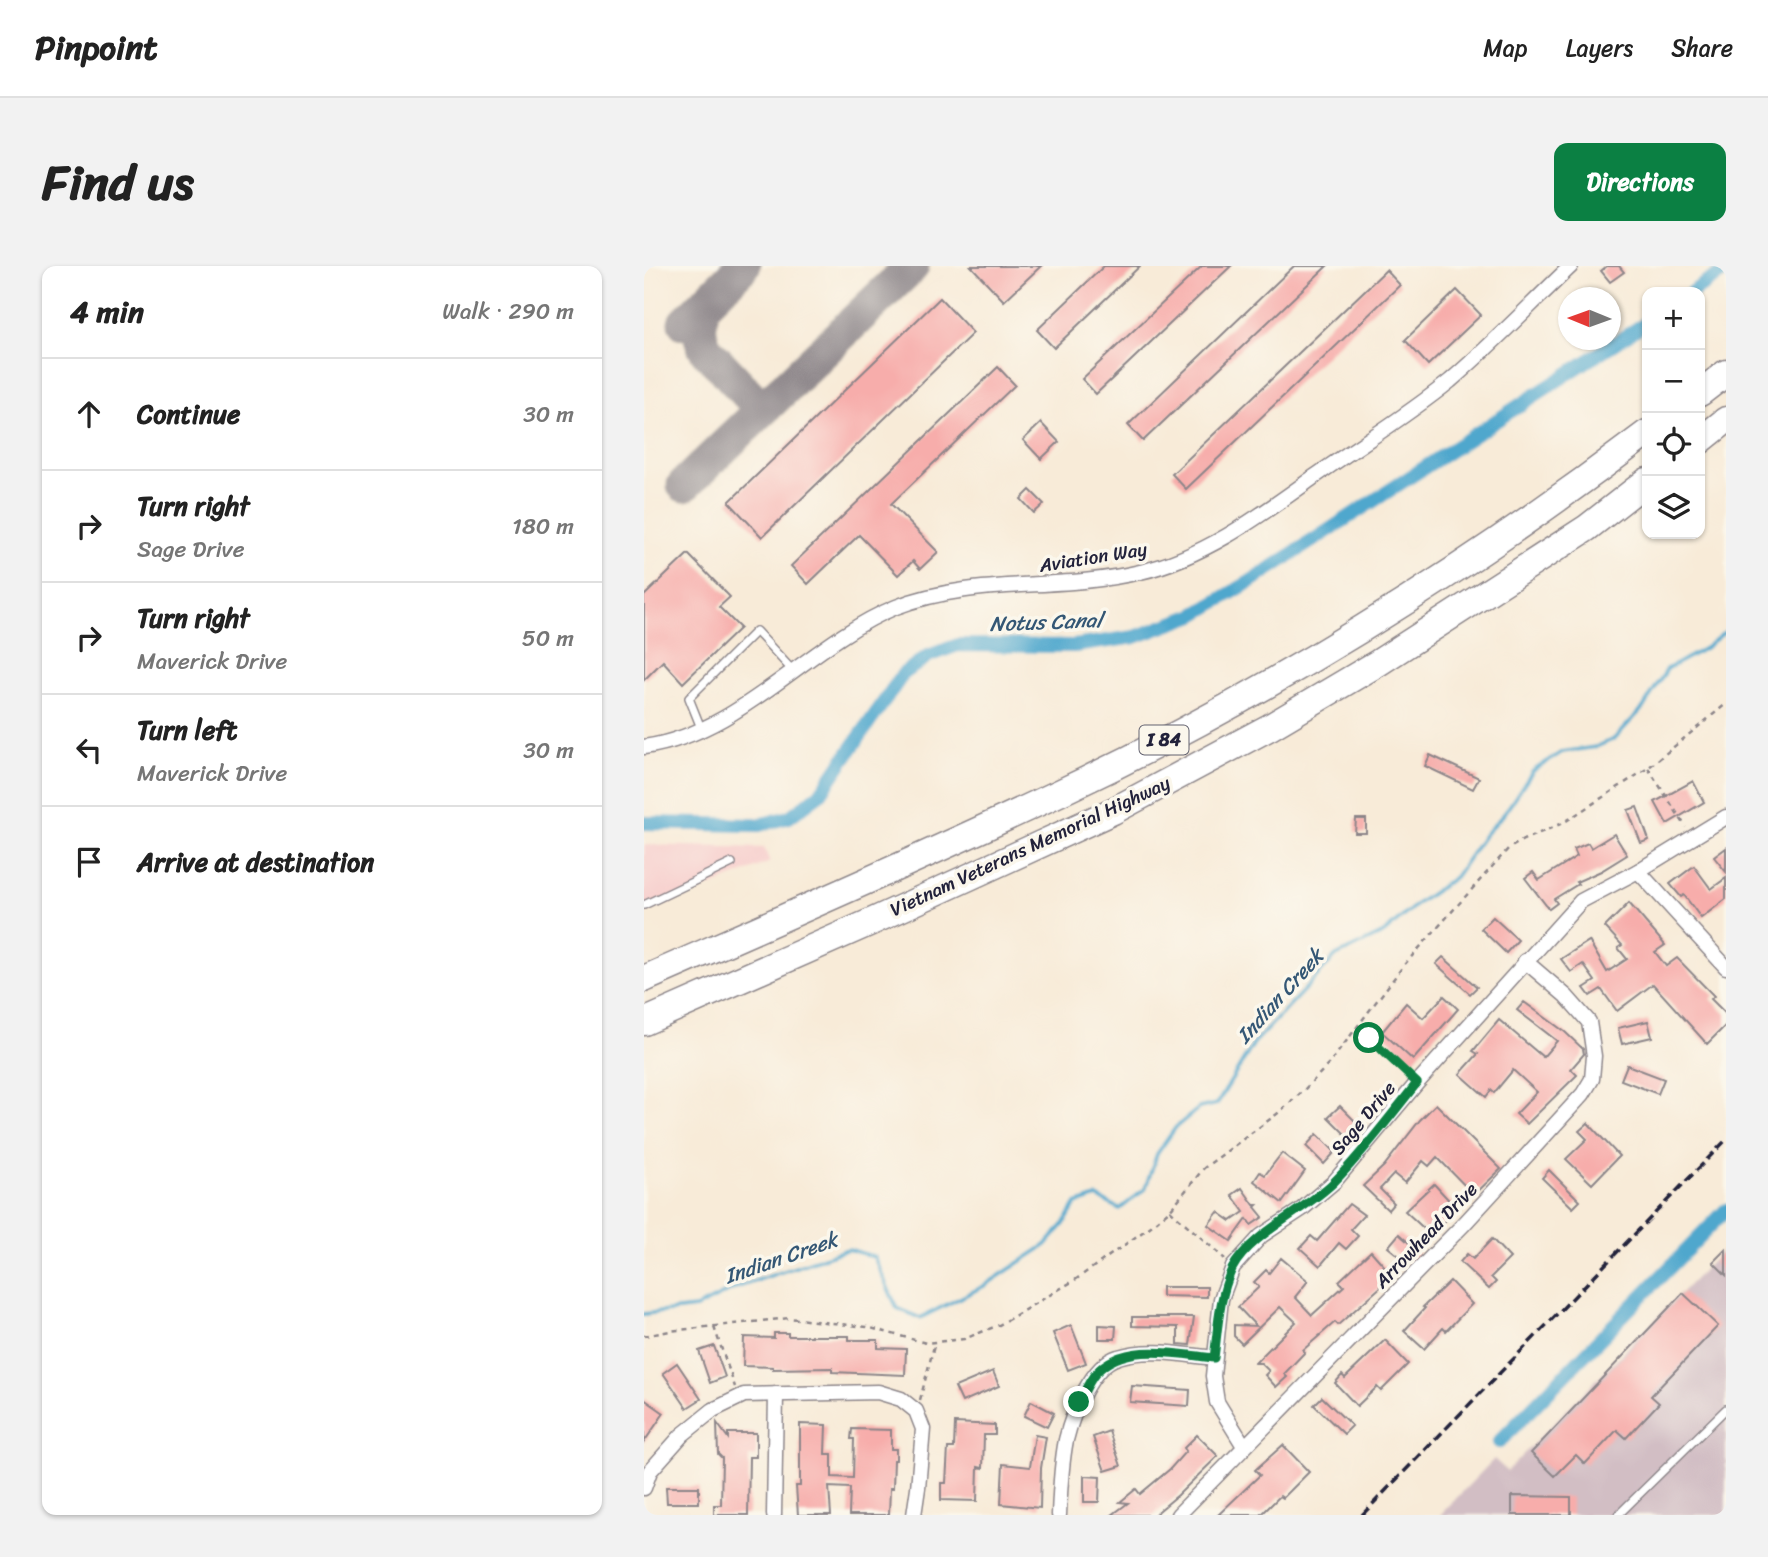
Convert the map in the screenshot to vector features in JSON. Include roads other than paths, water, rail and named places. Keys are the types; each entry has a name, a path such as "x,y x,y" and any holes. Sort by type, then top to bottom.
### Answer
{"highway":[{"path":"1705,389 1726,373"},
{"path":"1705,436 1726,420"},
{"name":"I 84","path":"644,979 1060,793 1250,694 1409,599 1569,492 1642,437"},
{"name":"Vietnam Veterans Memorial Highway","path":"644,1022 871,922 1100,816 1270,727 1378,663 1587,528 1642,485"}],"street":[{"name":"Aviation Way","path":"644,747 689,735 735,710 861,625 897,607 930,597 981,588 1057,585 1142,572 1175,561 1242,528 1449,381 1571,266"},
{"name":"Sage Drive","path":"1244,1446 1217,1402 1213,1376 1221,1299 1233,1267 1261,1236 1302,1209 1334,1182 1417,1083 1581,901 1638,871 1726,817"},
{"path":"1638,871 1726,967"},
{"name":"Arrowhead Drive","path":"1178,1515 1464,1224 1583,1094 1592,1079 1594,1056 1589,1022 1566,996 1525,961"},
{"path":"1059,1515 1060,1481 1066,1439 1079,1402 1095,1374 1116,1357 1139,1353 1172,1353 1214,1358"},
{"path":"644,1488 650,1471 682,1436 713,1410 744,1395 878,1392 901,1399 916,1411 923,1429 914,1515"},
{"path":"774,1515 776,1394"}],"lane":[{"path":"701,728 689,698 756,631 793,671"},
{"path":"644,905 732,863"},
{"path":"1618,1515 1726,1409"}],"waterway":[{"name":"Notus Canal","path":"1700,287 1726,270"},
{"name":"Notus Canal","path":"644,823 759,825 789,817 820,794 903,674 928,656 958,645 1074,646 1135,637 1194,615 1248,583 1642,325"},
{"name":"Indian Creek","path":"644,1314 696,1308 738,1287 848,1249 874,1257 897,1308 920,1318 984,1286 1046,1245 1064,1224 1076,1204 1097,1197 1120,1209 1145,1189 1157,1154 1176,1127 1199,1108 1217,1104 1254,1043 1336,956 1384,933 1418,903 1455,877 1485,834 1504,814 1533,771 1562,752 1596,747 1614,739 1643,708 1667,669 1705,648 1726,631"},
{"path":"1499,1442 1726,1210"}],"railway":[{"path":"1362,1515 1726,1140"}]}
